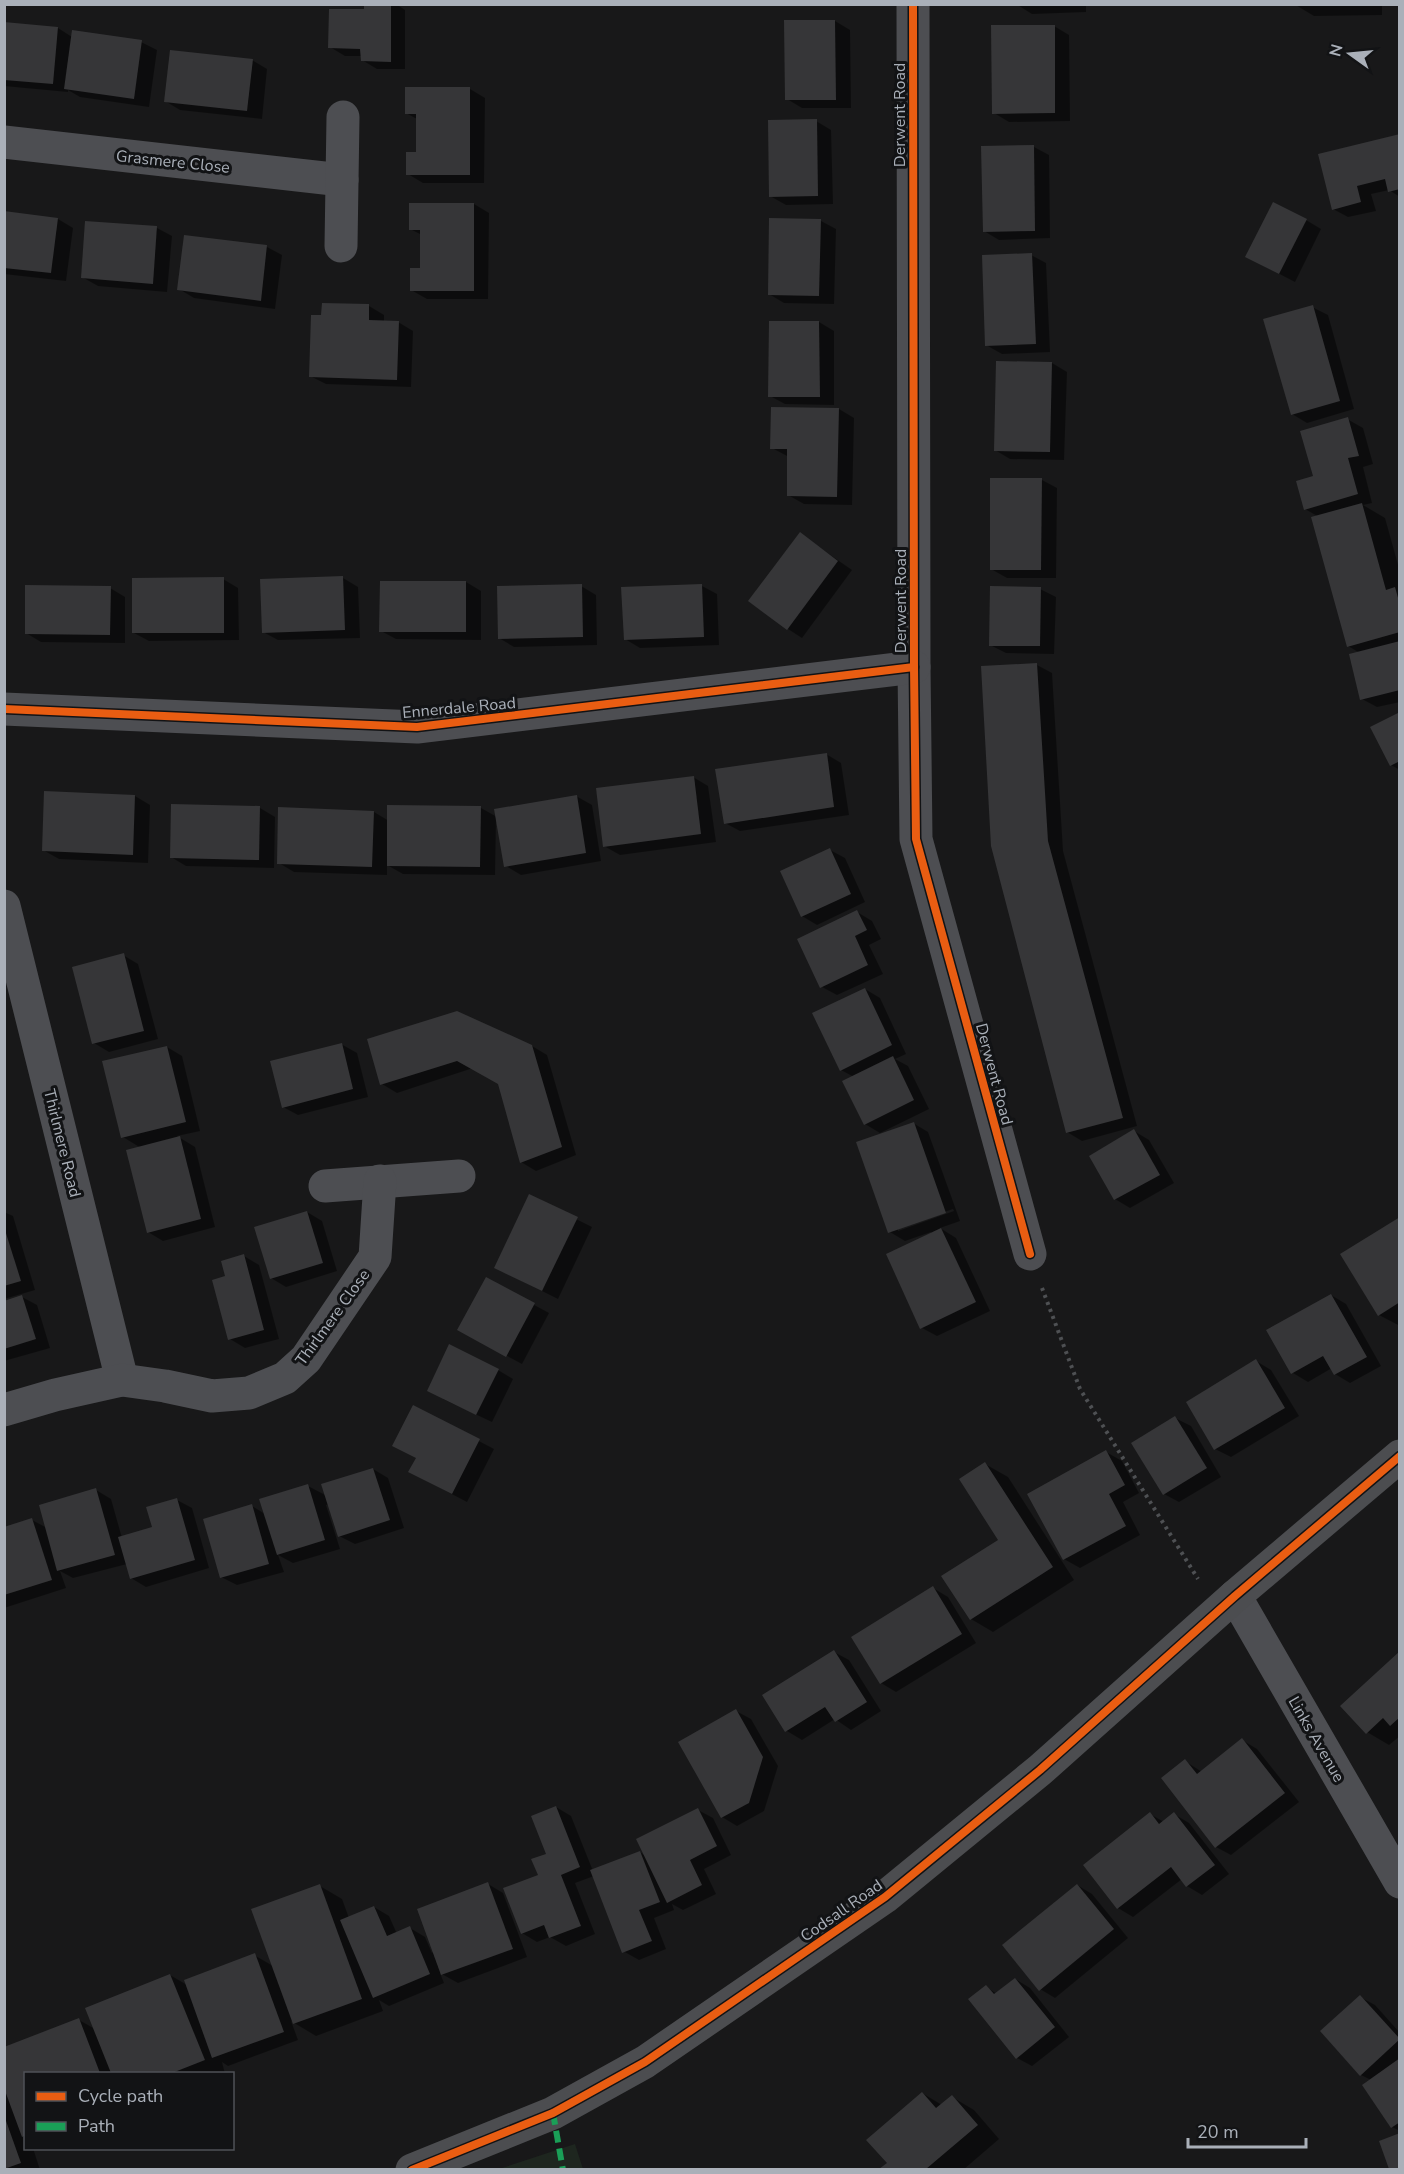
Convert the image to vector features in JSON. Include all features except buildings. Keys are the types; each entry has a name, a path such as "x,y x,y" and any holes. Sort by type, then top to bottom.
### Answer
{"street":[{"name":"Derwent Road","path":"913,4 916,839 1029,1254"},
{"path":"341,246 344,117"},
{"name":"Grasmere Close","path":"4,142 342,180"},
{"name":"Ennerdale Road","path":"4,709 417,727 914,667"},
{"name":"Thirlmere Road","path":"4,906 122,1380"},
{"path":"325,1186 459,1176"},
{"name":"Thirlmere Close","path":"4,1410 55,1395 122,1380 212,1396 249,1393 285,1378 306,1359 375,1257 380,1181"},
{"name":"Codsall Road","path":"412,2169 553,2113 645,2062 885,1897 1040,1770 1235,1596 1400,1456"},
{"name":"Links Avenue","path":"1235,1596 1400,1882"}],"path":[{"path":"1029,1254 1080,1389 1203,1586 1235,1596"}],"shaded area":[{"path":"575,2144 583,2169 499,2169"}],"marked path":[{"path":"553,2113 563,2170"}],"cycle path":[{"path":"913,4 916,839 1030,1254"},
{"path":"4,709 417,727 914,667"},
{"path":"412,2170 553,2113 645,2062 885,1897 1040,1770 1235,1596 1400,1456"}]}
